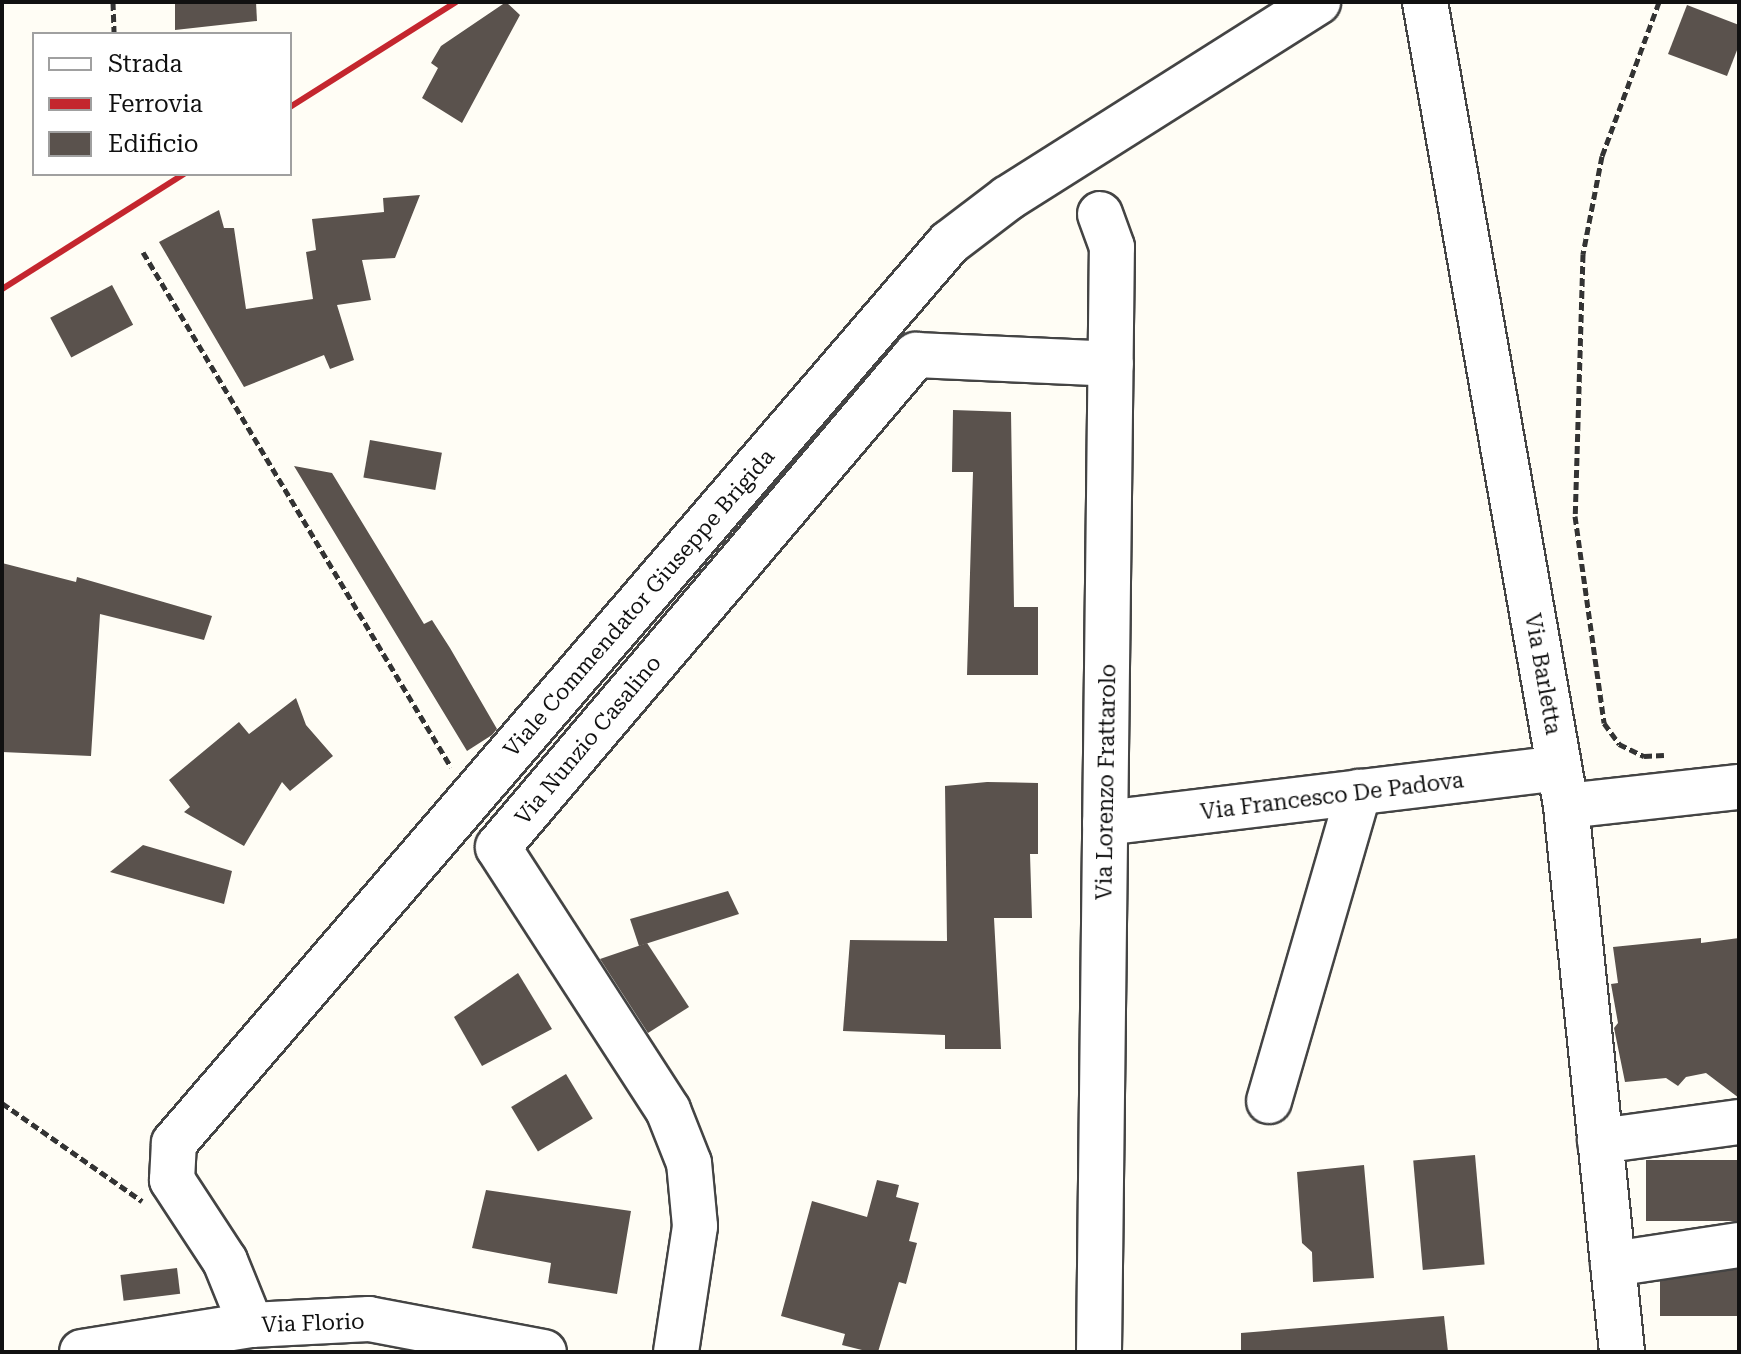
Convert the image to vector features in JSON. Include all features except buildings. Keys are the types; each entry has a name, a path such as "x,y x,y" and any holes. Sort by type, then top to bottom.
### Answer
{"street":[{"name":"Viale Commendator Giuseppe Brigida","path":"172,1180 174,1143 949,243 1008,198 1318,2"},
{"name":"Via Barletta","path":"1425,2 1562,787 1622,1352"},
{"name":"Via Lorenzo Frattarolo","path":"1099,1352 1112,247 1100,214"},
{"name":"Via Nunzio Casalino","path":"676,1352 695,1226 689,1163 668,1110 498,847 916,355 1111,364"},
{"name":"Via Francesco De Padova","path":"1105,823 1359,792 1739,787"},
{"path":"1269,1101 1359,792"},
{"path":"1600,1141 1739,1122"},
{"path":"172,1180 270,1333"},
{"path":"1613,1264 1739,1245"},
{"name":"Via Florio","path":"82,1352 270,1333 369,1319 495,1346 544,1352"}],"path":[{"path":"113,2 114,32"},
{"path":"1659,2 1602,156 1583,254 1575,516 1604,723 1619,744 1644,756 1675,755"},
{"path":"143,252 470,799"},
{"path":"2,1103 142,1201 172,1180"}],"railway":[{"path":"292,106 456,2"},
{"path":"2,289 181,176"}]}
